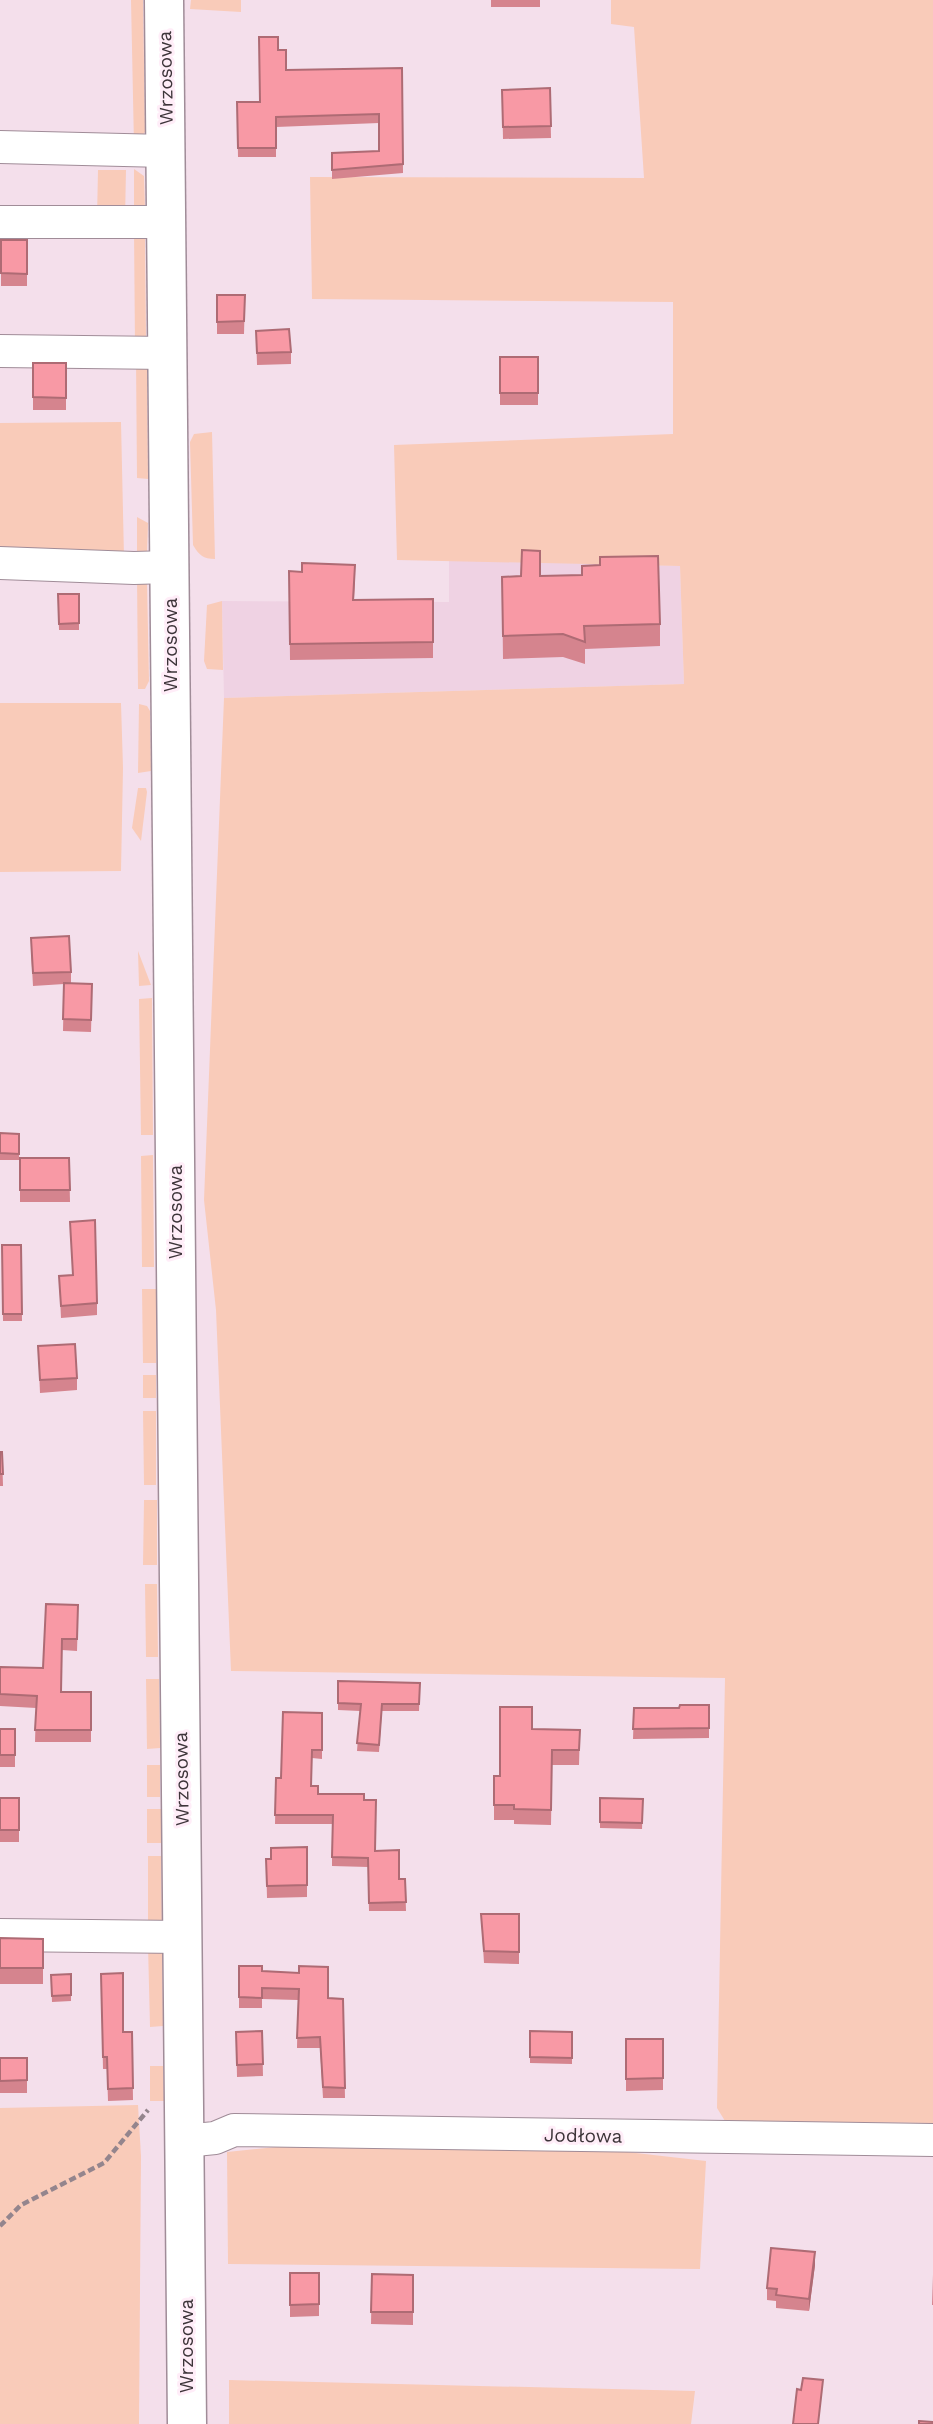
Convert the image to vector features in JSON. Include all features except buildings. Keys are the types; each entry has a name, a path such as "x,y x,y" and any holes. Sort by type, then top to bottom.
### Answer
{"main road":[{"name":"Wrzosowa","path":"164,0 182,1937 172,2121 187,2424"}],"street":[{"path":"0,147 165,150"},
{"path":"0,222 166,222"},
{"path":"0,351 167,354"},
{"path":"0,563 169,567"},
{"path":"0,1935 182,1937"},
{"name":"Jodłowa","path":"172,2121 215,2138 234,2130 933,2140"}],"path":[{"path":"0,2226 21,2205 104,2163 172,2121"}],"shaded area":[{"path":"131,0 143,0 145,132 134,145"},
{"path":"191,0 241,0 241,12 190,9"},
{"path":"611,0 933,0 933,2123 725,2121 717,2108 725,1678 231,1671 216,1310 204,1200 224,698 684,684 680,566 397,560 394,445 673,434 673,302 312,299 310,177 644,178 634,27 611,24"},
{"path":"134,169 144,176 145,209 134,216"},
{"path":"98,170 126,170 125,219 97,218"},
{"path":"134,230 142,233 145,239 146,338 135,346"},
{"path":"136,358 147,367 148,479 137,478"},
{"path":"121,422 124,557 0,553 0,423"},
{"path":"212,432 215,559 202,556 193,545 190,442 194,434"},
{"path":"137,517 148,523 147,553 137,559"},
{"path":"449,559 680,566 684,684 224,698 222,601 449,602"},
{"path":"137,575 147,582 149,681 145,689 138,689"},
{"path":"222,601 223,670 207,669 204,661 207,605"},
{"path":"0,703 121,703 121,871 0,872"},
{"path":"139,704 147,706 150,711 151,771 138,773"},
{"path":"138,788 146,788 147,792 141,841 132,828"},
{"path":"138,951 151,985 139,986"},
{"path":"152,998 153,1135 141,1135 139,999"},
{"path":"153,1155 154,1267 142,1267 141,1156"},
{"path":"142,1289 156,1289 156,1363 143,1363"},
{"path":"143,1375 156,1375 156,1398 143,1398"},
{"path":"143,1411 156,1411 156,1485 144,1485"},
{"path":"144,1500 157,1500 157,1565 143,1565"},
{"path":"145,1584 157,1584 158,1657 146,1657"},
{"path":"146,1679 159,1679 160,1748 147,1749"},
{"path":"147,1765 160,1765 160,1797 147,1797"},
{"path":"147,1809 161,1809 161,1843 147,1843"},
{"path":"148,1856 161,1856 162,1931 148,1931"},
{"path":"162,1944 163,2026 150,2027 148,1945"},
{"path":"150,2066 163,2066 164,2101 150,2101"},
{"path":"138,2105 141,2156 139,2424 0,2424 0,2108"},
{"path":"317,2143 627,2152 706,2161 700,2269 228,2264 227,2152"},
{"path":"229,2380 695,2391 691,2424 229,2424"}]}
